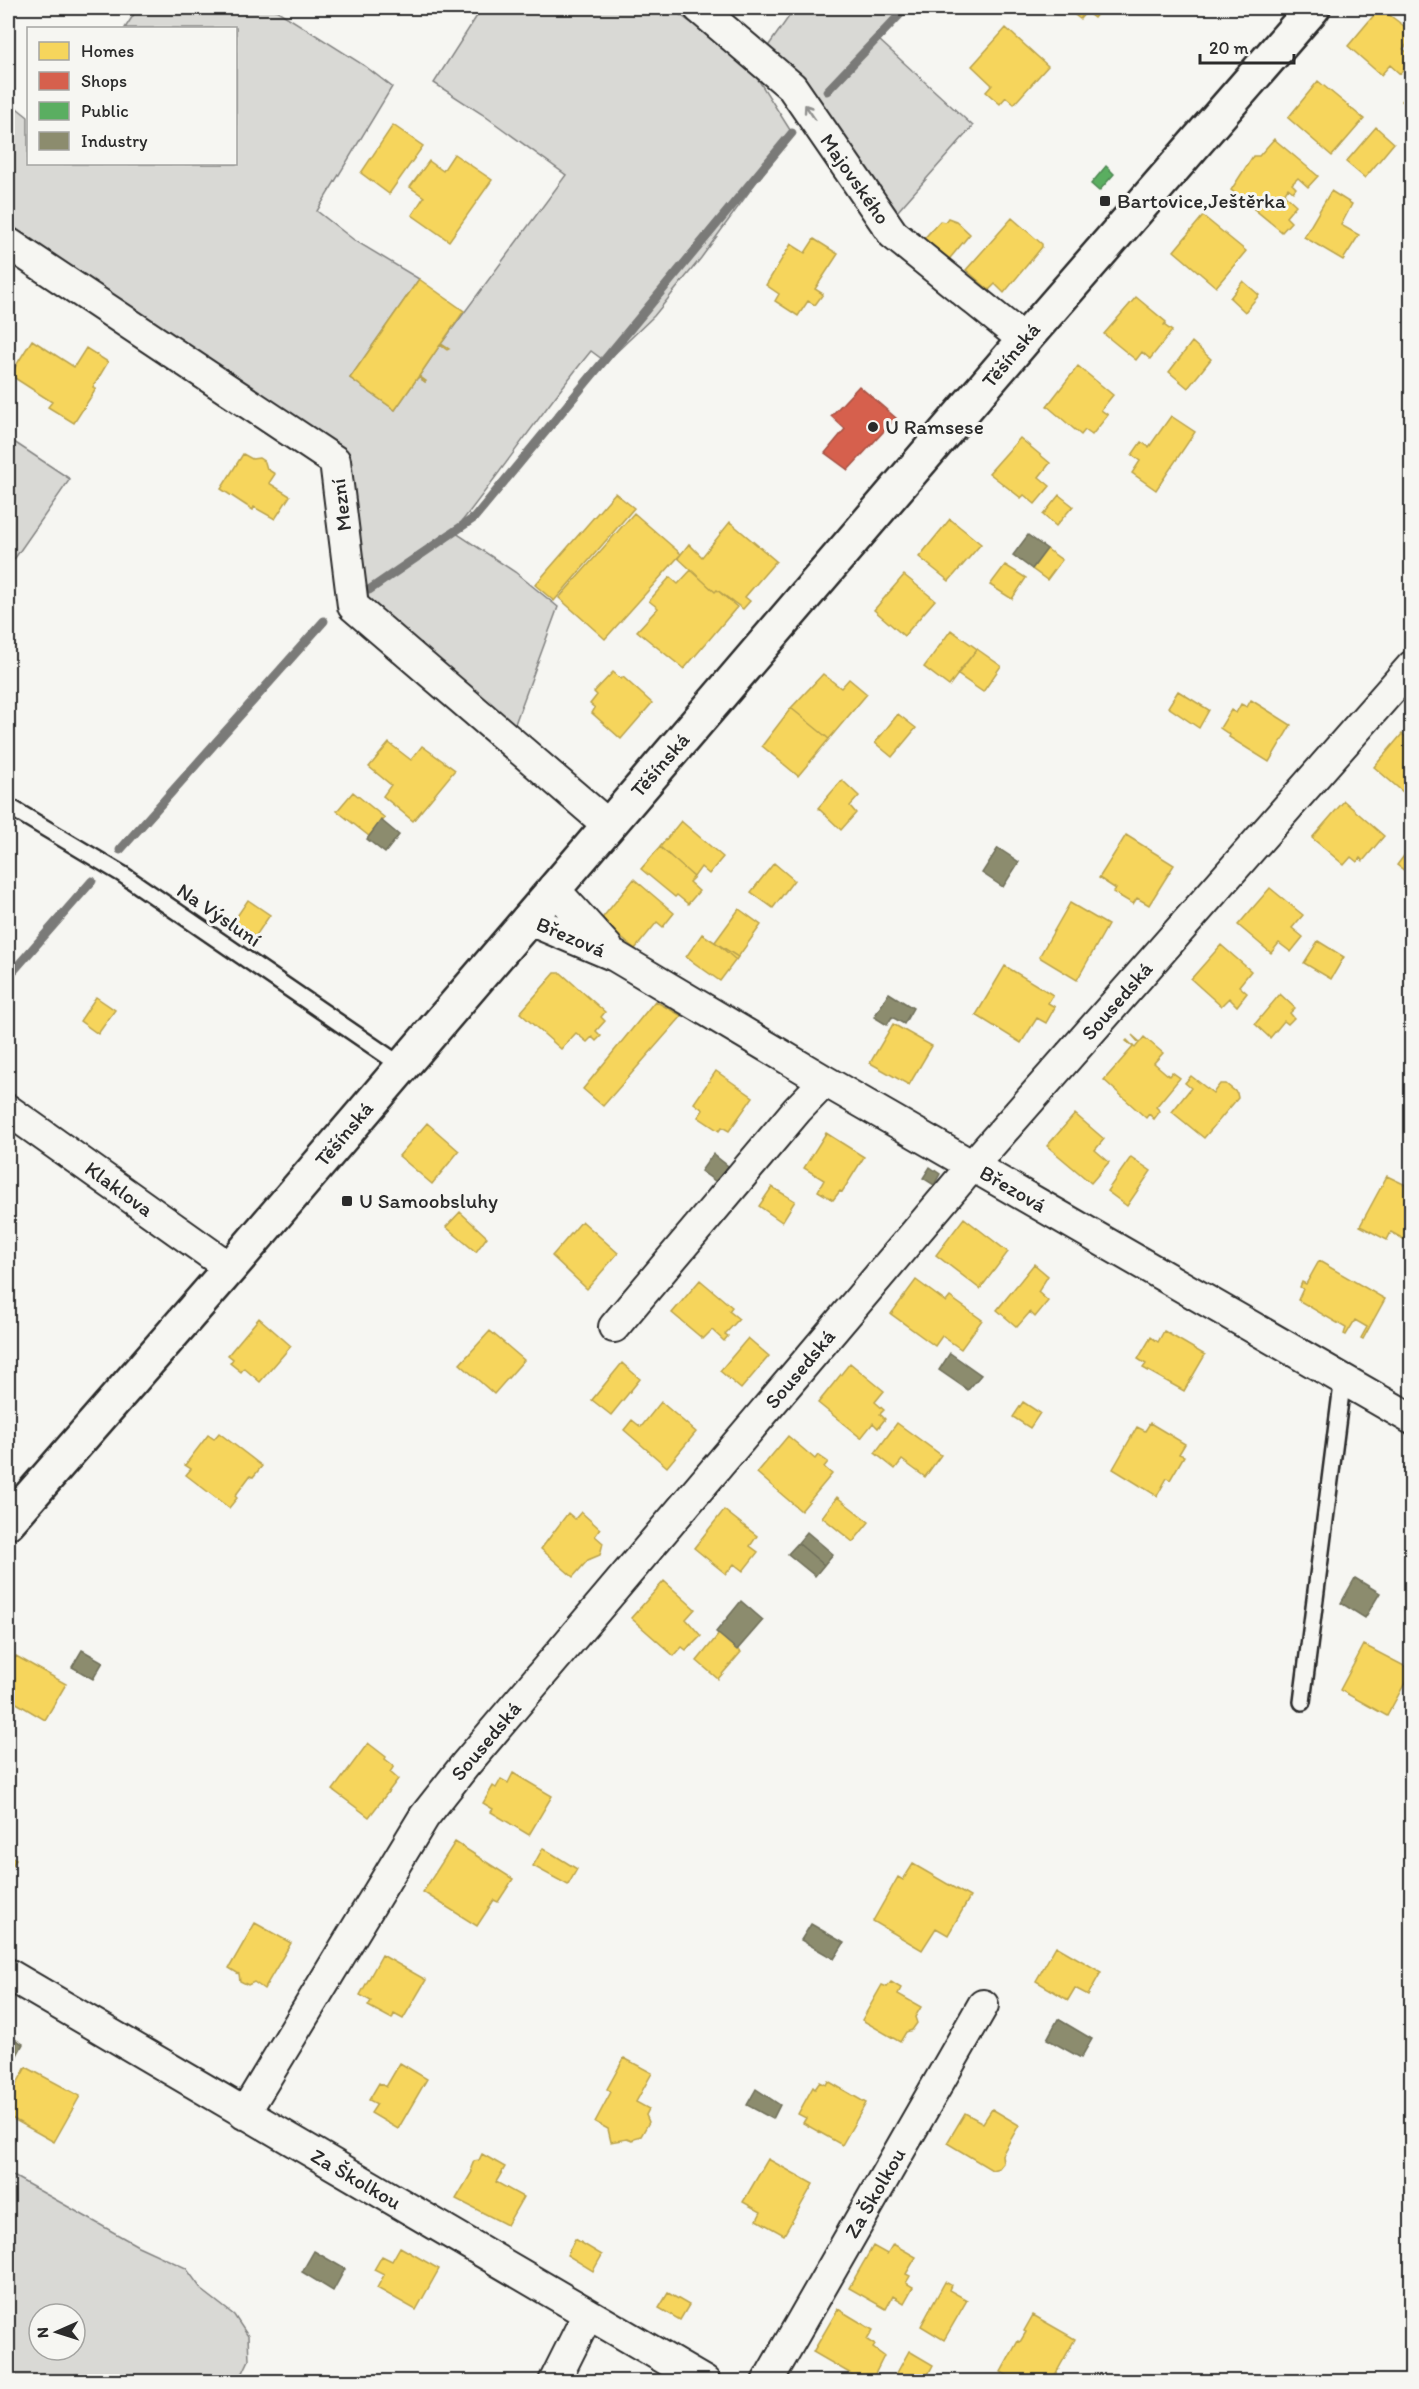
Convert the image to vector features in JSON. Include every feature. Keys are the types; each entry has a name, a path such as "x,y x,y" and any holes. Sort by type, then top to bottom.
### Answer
{"main road":[{"name":"Těšínská","path":"8,1522 230,1268 1024,340 1313,8"}],"street":[{"name":"Majovského","path":"699,8 792,87 893,234 1024,340"},
{"name":"Mezní","path":"8,243 335,461 353,606 608,825"},
{"name":"Sousedská","path":"244,2114 381,1886 431,1809 465,1764 972,1166 1412,666"},
{"name":"Březová","path":"553,888 615,956"},
{"name":"Březová","path":"527,919 615,956 825,1081 1343,1377 1408,1407"},
{"path":"614,1327 796,1110 825,1081"},
{"name":"Klaklova","path":"8,1110 230,1268"},
{"name":"Za Školkou","path":"8,1974 705,2382"},
{"name":"Za Školkou","path":"767,2382 984,2006"},
{"path":"554,2382 588,2314"}],"lane":[{"name":"Na Výsluní","path":"8,806 122,874 402,1066"},
{"path":"1302,1702 1343,1377"}],"shaded area":[{"path":"138,8 273,8 365,66 392,87 317,211 354,240 419,279 350,378 395,410 418,377 426,382 419,376 440,345 448,349 441,344 566,175 482,114 434,83 482,8 670,8 747,62 792,133 701,258 654,316 606,362 591,351 459,525 456,533 515,572 558,607 512,732 354,595 342,456 8,231 8,101 27,116 27,165 237,165 237,27 126,27"},
{"path":"795,8 906,8 879,40 973,126 889,221 764,52"},
{"path":"8,438 70,479 8,568"},
{"path":"8,2173 138,2246 186,2268 202,2290 234,2315 248,2336 249,2360 239,2381 8,2381"}],"building: Homes":[{"path":"1066,8 1102,8 1094,18 1086,12 1080,19"},
{"path":"1380,8 1412,32 1412,39 1403,49 1412,56 1412,59 1400,74 1390,65 1381,75 1348,46"},
{"path":"1006,28 1048,66 1014,104 1006,97 1000,104 986,92 992,85 972,66"},
{"path":"1318,81 1364,119 1332,156 1288,118"},
{"path":"1412,89 1412,107 1402,101"},
{"path":"393,125 423,146 389,194 361,173"},
{"path":"1376,127 1394,143 1365,178 1346,162"},
{"path":"1274,139 1318,176 1308,187 1298,178 1292,184 1296,188 1293,192 1288,188 1284,194 1296,205 1286,217 1291,222 1282,232 1231,190 1253,156 1259,156"},
{"path":"454,154 492,180 449,241 412,215 424,197 410,187 429,161 443,171"},
{"path":"1331,191 1352,204 1341,225 1359,235 1343,260 1304,237"},
{"path":"1203,216 1246,251 1216,287 1174,251"},
{"path":"948,218 956,221 970,234 946,263 920,243 940,221 945,222"},
{"path":"1012,218 1042,244 1042,247 1004,293 995,284 989,290 966,270"},
{"path":"814,239 838,254 815,289 823,294 815,305 808,301 798,316 775,301 779,294 766,285 791,244 805,253"},
{"path":"419,279 464,311 441,344 449,349 440,345 419,376 426,381 418,377 395,410 350,378"},
{"path":"1243,281 1259,295 1245,312 1230,298"},
{"path":"1136,297 1166,322 1164,325 1172,331 1150,359 1142,352 1136,360 1104,334"},
{"path":"32,340 74,367 86,348 108,362 93,387 96,389 74,423 48,407 52,402 10,375"},
{"path":"1192,342 1211,359 1188,388 1169,372"},
{"path":"1078,366 1113,395 1101,410 1108,415 1092,435 1085,430 1081,435 1047,406"},
{"path":"1171,416 1195,432 1156,490 1132,473 1140,461 1132,455 1141,442 1149,447"},
{"path":"1020,438 1050,463 1039,477 1050,486 1035,504 1024,495 1021,498 989,473"},
{"path":"243,454 265,462 267,469 275,474 269,483 290,496 275,519 254,507 253,510 221,489"},
{"path":"615,493 634,508 554,601 535,585"},
{"path":"1059,495 1073,506 1056,526 1043,515"},
{"path":"634,513 681,554 605,639 559,598"},
{"path":"950,519 981,544 949,581 919,557"},
{"path":"730,522 776,561 745,597 750,601 743,609 717,590 715,592 678,558 689,544 702,557"},
{"path":"1047,549 1062,560 1047,580 1032,569"},
{"path":"1005,565 1026,578 1012,599 990,585"},
{"path":"691,570 715,592 717,590 737,607 684,669 637,631 658,608 649,601 670,577 678,584"},
{"path":"904,575 935,600 904,636 874,610"},
{"path":"951,630 977,649 949,686 924,667"},
{"path":"977,649 1001,666 983,692 957,674"},
{"path":"613,672 621,679 623,677 652,703 621,739 592,713 595,708 590,704 597,695 594,692"},
{"path":"823,674 841,688 849,679 867,694 829,739 791,708"},
{"path":"1178,691 1209,710 1199,728 1168,707"},
{"path":"1251,700 1291,725 1269,762 1229,737 1230,735 1220,728 1231,710 1236,713 1241,704 1247,707"},
{"path":"791,708 829,739 798,776 762,746"},
{"path":"898,714 916,728 892,757 875,743"},
{"path":"1402,734 1412,742 1411,799 1374,767"},
{"path":"389,743 411,760 422,746 455,770 413,821 383,796 391,785 369,767"},
{"path":"842,780 859,796 850,806 856,813 841,830 818,808"},
{"path":"353,792 385,818 369,836 337,811"},
{"path":"1344,801 1384,836 1363,861 1360,858 1357,862 1351,857 1344,865 1312,838"},
{"path":"681,821 723,857 709,874 701,867 694,877 660,847"},
{"path":"1126,835 1174,865 1149,905 1137,898 1133,904 1113,892 1116,889 1099,878"},
{"path":"1412,845 1412,876 1397,865"},
{"path":"660,847 694,877 689,882 699,891 688,904 677,895 675,897 641,869"},
{"path":"774,863 794,880 773,908 751,892"},
{"path":"634,879 674,913 663,927 657,922 635,949 603,923 603,917"},
{"path":"1270,888 1303,915 1292,928 1303,937 1291,952 1279,943 1271,953 1238,925"},
{"path":"248,900 270,915 255,937 233,922"},
{"path":"1070,903 1108,925 1077,980 1039,957"},
{"path":"739,909 761,925 736,960 715,942"},
{"path":"702,934 738,957 720,981 686,957"},
{"path":"1318,941 1344,957 1331,979 1304,963"},
{"path":"1221,945 1251,971 1239,986 1247,993 1237,1006 1229,998 1221,1006 1191,979"},
{"path":"1005,966 1053,995 1048,1003 1055,1007 1046,1023 1037,1018 1021,1043 976,1015"},
{"path":"555,973 561,973 605,1012 601,1017 605,1021 596,1031 601,1036 596,1041 592,1037 587,1042 576,1033 561,1049 520,1013"},
{"path":"1280,994 1295,1008 1290,1013 1294,1018 1288,1024 1284,1021 1270,1038 1255,1024"},
{"path":"96,997 115,1010 98,1034 80,1021"},
{"path":"655,1001 682,1016 603,1106 583,1089"},
{"path":"893,1024 932,1046 909,1085 870,1063"},
{"path":"1132,1035 1140,1042 1144,1037 1163,1053 1154,1063 1169,1076 1172,1072 1180,1078 1156,1107 1160,1111 1154,1119 1149,1114 1146,1118 1104,1080 1133,1047 1126,1041 1135,1048 1139,1043"},
{"path":"716,1071 753,1097 729,1131 722,1127 719,1131 698,1117 703,1110 694,1103"},
{"path":"1191,1076 1213,1093 1220,1084 1226,1084 1237,1093 1238,1098 1204,1138 1172,1112 1191,1088 1185,1083"},
{"path":"1075,1114 1104,1139 1095,1150 1109,1162 1091,1183 1047,1146"},
{"path":"427,1123 459,1151 432,1184 399,1156"},
{"path":"826,1133 864,1157 842,1192 840,1191 833,1200 818,1191 824,1180 804,1168"},
{"path":"1131,1157 1151,1171 1127,1206 1107,1191"},
{"path":"1387,1176 1412,1188 1412,1233 1407,1241 1391,1232 1387,1240 1360,1226"},
{"path":"772,1187 795,1201 782,1222 759,1206"},
{"path":"460,1212 487,1237 476,1252 446,1227"},
{"path":"964,1218 1008,1252 980,1289 936,1255"},
{"path":"582,1221 618,1253 587,1289 552,1256"},
{"path":"1319,1261 1385,1299 1363,1339 1361,1338 1367,1327 1355,1320 1346,1335 1344,1334 1346,1328 1298,1300 1303,1289 1300,1287 1302,1282 1306,1284"},
{"path":"1034,1264 1048,1276 1038,1292 1048,1301 1035,1317 1030,1312 1017,1327 997,1310"},
{"path":"700,1280 732,1307 729,1311 739,1319 725,1334 728,1336 724,1341 712,1330 703,1339 672,1313"},
{"path":"916,1280 946,1302 950,1297 982,1320 961,1349 942,1336 935,1346 891,1314"},
{"path":"259,1318 291,1346 260,1382 244,1368 241,1372 230,1363 233,1359 228,1355"},
{"path":"490,1331 524,1360 494,1394 460,1364"},
{"path":"1164,1331 1205,1355 1184,1391 1143,1368 1146,1364 1138,1359 1151,1337 1158,1342"},
{"path":"748,1338 769,1356 741,1389 720,1371"},
{"path":"622,1363 640,1379 611,1415 592,1400"},
{"path":"850,1363 884,1391 875,1402 884,1410 880,1414 885,1419 878,1428 873,1423 861,1438 818,1403"},
{"path":"661,1402 696,1432 667,1467 624,1430 632,1420 641,1427"},
{"path":"1023,1402 1040,1413 1030,1428 1013,1417"},
{"path":"897,1423 941,1455 925,1477 902,1460 895,1469 875,1453"},
{"path":"1150,1423 1185,1444 1179,1454 1184,1456 1170,1480 1167,1478 1157,1496 1113,1469 1137,1427 1145,1431"},
{"path":"219,1433 262,1466 253,1477 250,1476 229,1508 186,1475 191,1469 185,1465 208,1435 214,1439"},
{"path":"788,1436 815,1459 818,1455 828,1462 824,1467 832,1474 801,1511 757,1473"},
{"path":"837,1497 869,1522 853,1542 822,1517"},
{"path":"724,1510 757,1536 750,1546 758,1552 743,1571 734,1564 726,1574 694,1548"},
{"path":"581,1512 600,1529 595,1536 603,1543 600,1555 588,1560 573,1577 541,1549 568,1513 575,1519"},
{"path":"664,1581 695,1609 686,1619 701,1636 686,1650 682,1647 674,1656 631,1618"},
{"path":"719,1634 741,1652 718,1679 697,1661"},
{"path":"1364,1645 1412,1670 1387,1716 1340,1690"},
{"path":"16,1656 66,1684 45,1720 8,1698 8,1670"},
{"path":"368,1743 394,1766 390,1772 398,1779 369,1817 333,1790"},
{"path":"513,1773 552,1796 529,1835 491,1812 493,1809 483,1803 493,1786 496,1788 501,1779 508,1783"},
{"path":"455,1842 513,1879 498,1902 494,1900 477,1926 423,1892"},
{"path":"543,1848 577,1869 568,1885 533,1866"},
{"path":"8,1855 16,1859 8,1874"},
{"path":"913,1864 970,1897 948,1935 936,1928 922,1950 873,1921 898,1877 903,1880"},
{"path":"255,1923 291,1943 264,1989 254,1982 248,1985 240,1981 239,1974 229,1968"},
{"path":"1056,1946 1101,1972 1088,1995 1075,1988 1068,2000 1036,1981"},
{"path":"382,1955 426,1980 403,2019 394,2014 392,2019 368,2006 371,2001 360,1995"},
{"path":"891,1982 901,1988 898,1994 921,2007 915,2017 917,2023 912,2030 906,2032 900,2042 862,2020 882,1985 887,1987"},
{"path":"624,2058 652,2073 636,2102 649,2109 646,2115 649,2122 641,2136 632,2141 627,2139 611,2142 608,2129 595,2122 611,2092 607,2089"},
{"path":"400,2063 427,2079 398,2129 371,2113 377,2104 369,2100 379,2083 386,2087"},
{"path":"26,2067 80,2096 54,2142 8,2116 8,2100"},
{"path":"828,2081 866,2103 842,2145 803,2123 806,2118 798,2114 813,2087 815,2089 820,2082 826,2085"},
{"path":"992,2109 1019,2125 1002,2155 1003,2163 999,2168 992,2170 947,2143 965,2113 983,2123"},
{"path":"482,2154 505,2167 496,2182 523,2197 507,2225 456,2199 472,2172 474,2161 479,2160"},
{"path":"768,2159 813,2184 784,2235 757,2220 761,2212 743,2202"},
{"path":"575,2239 602,2255 593,2271 567,2255"},
{"path":"893,2244 916,2257 906,2274 910,2276 906,2283 913,2287 904,2303 893,2296 886,2309 849,2288 873,2246 887,2254"},
{"path":"400,2247 439,2269 416,2310 377,2288 384,2275 374,2270 382,2256 392,2261"},
{"path":"945,2282 951,2285 949,2290 967,2300 944,2340 921,2326"},
{"path":"668,2293 689,2305 680,2320 659,2308"},
{"path":"838,2309 873,2330 867,2340 875,2345 873,2348 884,2356 871,2382 865,2382 813,2352"},
{"path":"1033,2315 1075,2339 1051,2382 1018,2382 1001,2372 1018,2341 1020,2342 1026,2332 1024,2331"},
{"path":"909,2351 933,2365 924,2382 892,2382"}],"building: Shops":[{"path":"859,386 896,418 848,470 825,453 845,429 831,416"}],"building: Public":[{"path":"1106,166 1114,174 1099,191 1091,184"}],"building: Industry":[{"path":"1028,535 1047,549 1032,569 1013,555"},
{"path":"381,820 399,835 385,853 367,839"},
{"path":"998,848 1019,862 1003,887 982,873"},
{"path":"889,993 913,1008 904,1024 892,1017 887,1025 874,1017"},
{"path":"713,1154 733,1170 722,1186 701,1171"},
{"path":"930,1167 940,1174 934,1185 923,1178"},
{"path":"950,1353 981,1375 968,1390 939,1370"},
{"path":"807,1532 833,1554 824,1565 798,1543"},
{"path":"798,1543 824,1565 815,1576 788,1554"},
{"path":"1355,1578 1380,1593 1365,1618 1341,1603"},
{"path":"741,1601 763,1620 737,1650 716,1632"},
{"path":"82,1650 103,1662 93,1679 72,1667"},
{"path":"811,1924 844,1943 834,1959 801,1940"},
{"path":"1058,2019 1092,2039 1081,2058 1047,2039"},
{"path":"8,2035 23,2044 8,2072"},
{"path":"756,2089 780,2105 773,2119 747,2105"},
{"path":"314,2251 345,2269 333,2291 302,2272"}],"waterway":[{"path":"827,91 906,8"},
{"path":"369,590 474,518 792,133"},
{"path":"120,850 324,621"},
{"path":"8,977 92,881"}],"place":[{"name":"Bartovice,Ještěrka","path":"1105,201"},
{"name":"U Ramsese","path":"873,427"},
{"name":"U Samoobsluhy","path":"347,1201"}]}
